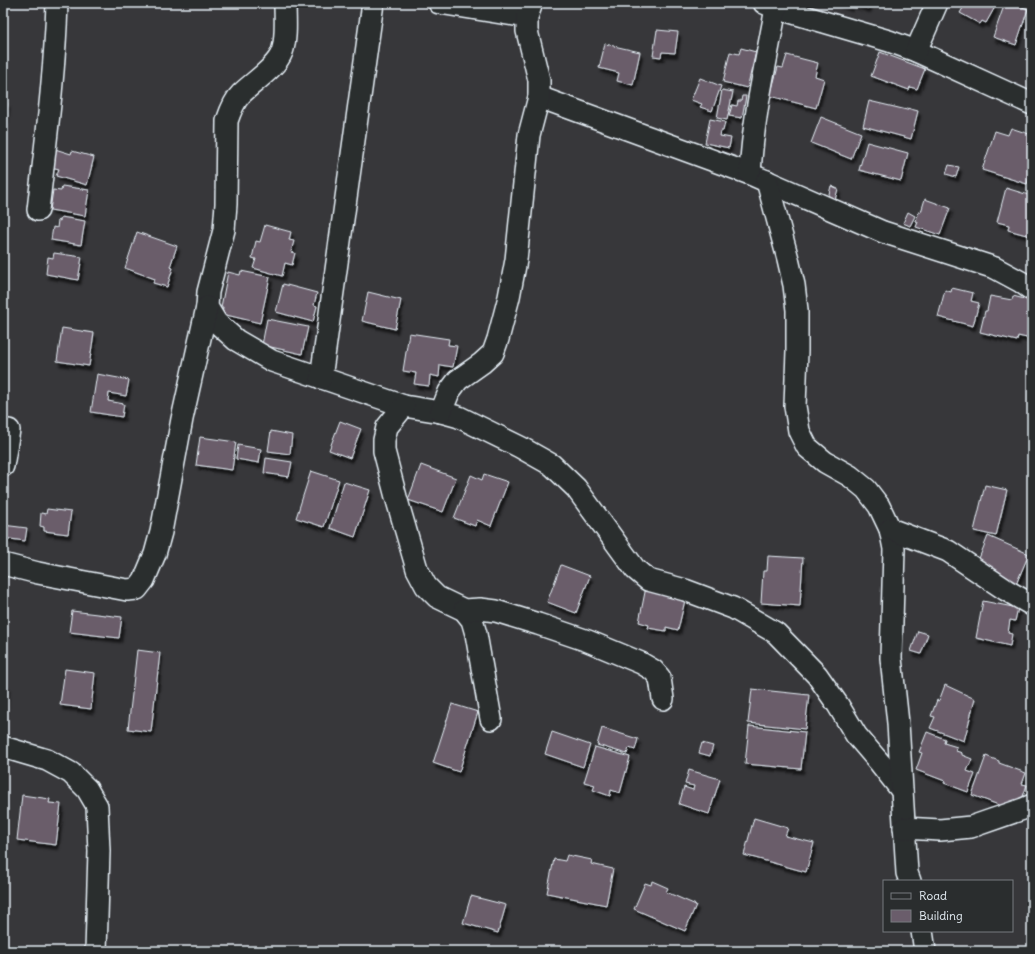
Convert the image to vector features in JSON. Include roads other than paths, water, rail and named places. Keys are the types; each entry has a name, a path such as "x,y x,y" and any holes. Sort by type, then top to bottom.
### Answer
{"street":[{"path":"38,210 53,76 57,3"},
{"path":"3,564 38,573 127,590 137,589 144,580 155,554 161,532 182,419 207,307 208,292 224,230 226,204 227,121 231,110 240,95 273,65 281,53 284,40 285,3"},
{"path":"321,378 372,3"},
{"path":"439,3 529,10 527,31 539,80 539,97 529,135 516,260 509,297 498,339 493,353 458,380 449,392 441,412"},
{"path":"916,51 937,3"},
{"path":"910,880 907,873 898,723 891,658 894,549 890,529 879,506 866,489 850,476 825,462 807,447 799,431 794,406 797,351 797,310 794,285 786,252 758,178 752,146 770,5 889,41 916,51 1032,104"},
{"path":"539,97 758,178 884,232 995,268 1021,282 1032,290"},
{"path":"207,307 216,322 236,340 272,362 404,406 441,412 459,418 520,447 552,465 576,488 635,569 648,580 685,590 733,608 776,633 817,675 838,705 856,735 902,791"},
{"path":"404,406 387,427 384,440 384,451 396,497 417,569 426,586 437,597 464,610 472,620 476,634 491,719"},
{"path":"3,466 9,430"},
{"path":"890,529 948,551 1006,590 1032,604"},
{"path":"464,610 480,609 496,611 588,641 641,663 653,670 660,678 663,699"},
{"path":"3,747 47,760 71,774 87,789 96,806 99,851 96,951"},
{"path":"904,828 940,830 971,827 1023,810 1032,805"},
{"path":"922,932 925,951"}]}
